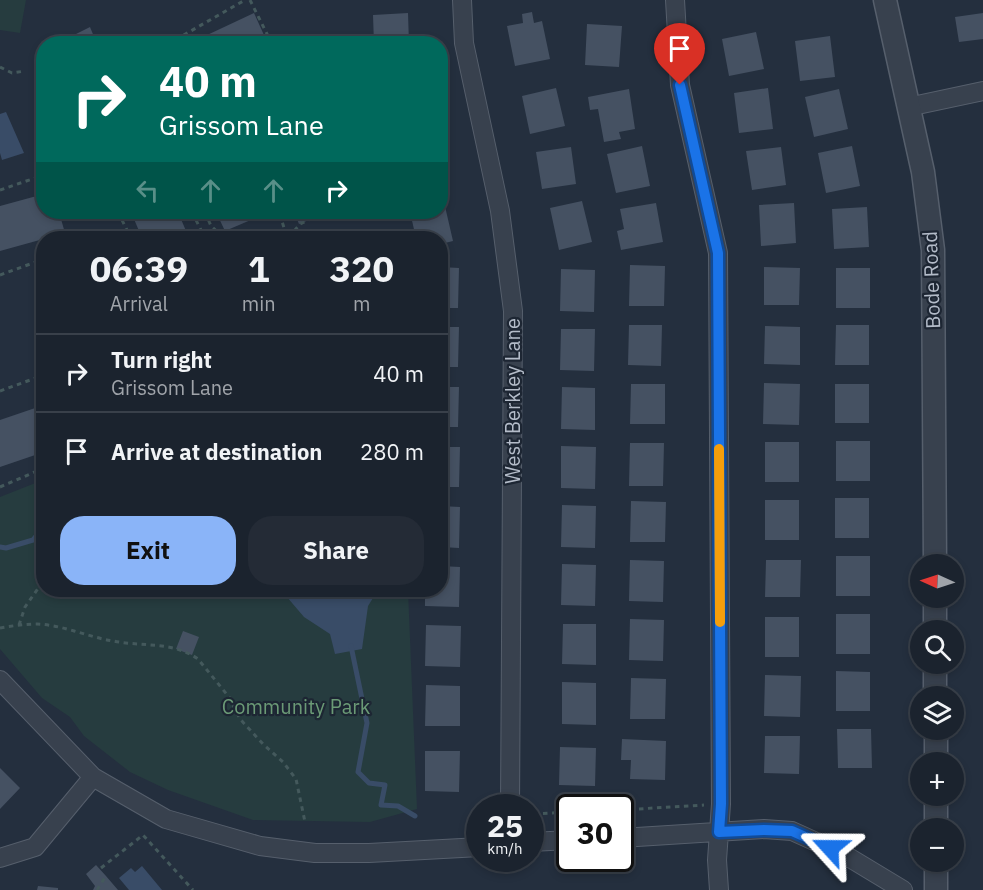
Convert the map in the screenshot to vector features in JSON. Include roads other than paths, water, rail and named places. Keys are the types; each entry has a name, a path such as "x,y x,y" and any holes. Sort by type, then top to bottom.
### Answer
{"street":[{"name":"West Berkley Lane","path":"462,0 464,43 500,211 513,312 510,794"},
{"path":"675,0 680,85 718,253 721,804 717,860 720,890"},
{"name":"Bode Road","path":"885,0 923,172 933,250 935,554"},
{"path":"908,107 983,91"},
{"path":"0,680 93,777 166,819 260,846 315,853 369,853 466,848"},
{"path":"0,858 35,847 93,777"},
{"path":"634,837 764,830 792,831 845,855 903,890"},
{"path":"936,872 936,890"}],"water":[{"path":"6,112 24,153 2,160 0,114"},
{"path":"287,597 374,597 368,606 362,649 335,654 330,634 304,617"},
{"path":"142,866 162,890 129,890 119,878 131,868 135,872"}],"waterway":[{"path":"0,547 6,548 33,540 36,536"},
{"path":"351,646 367,723 358,772 369,783 385,785 381,805 398,806 415,816"}],"park label":[{"name":"Community Park","path":"296,706"}]}
